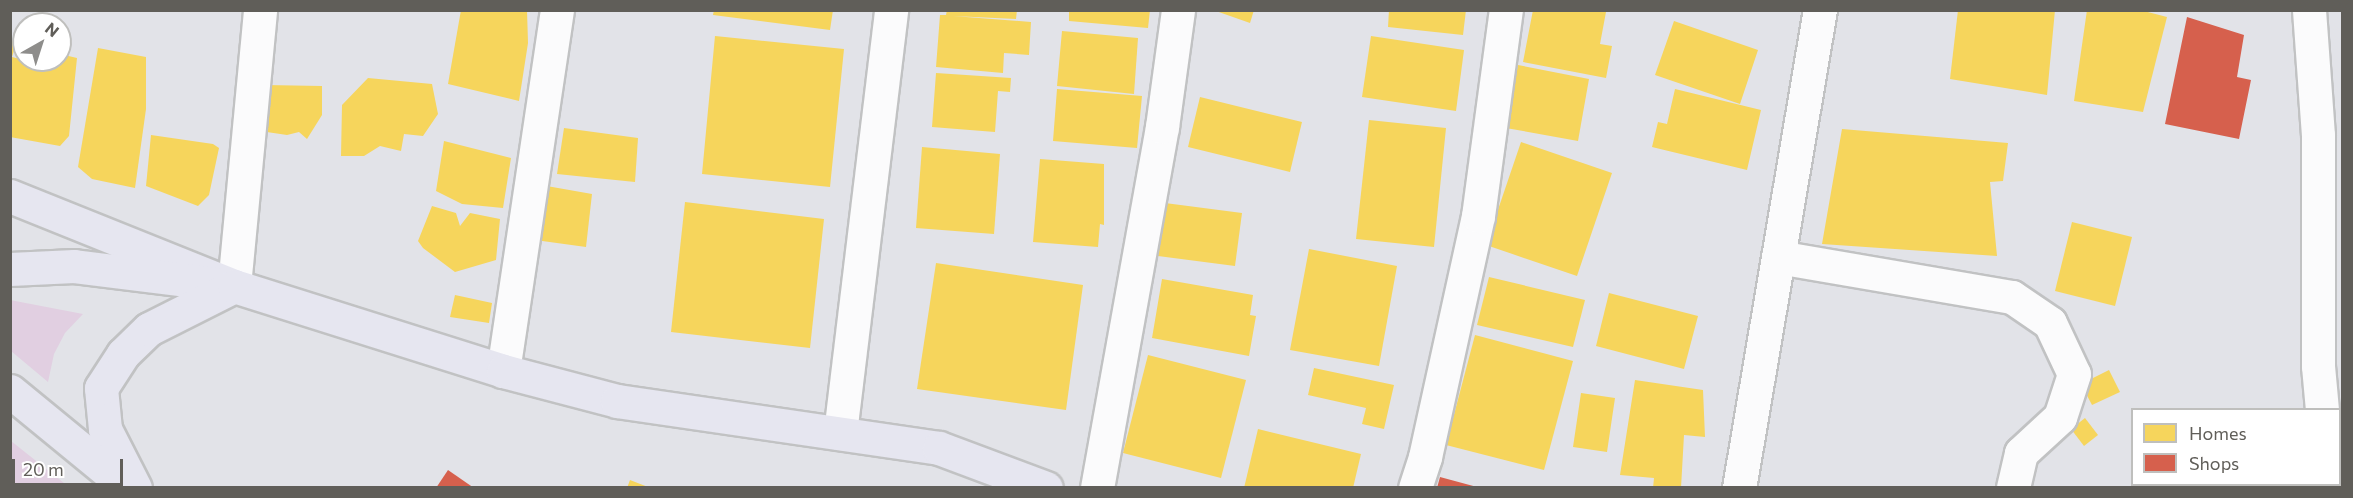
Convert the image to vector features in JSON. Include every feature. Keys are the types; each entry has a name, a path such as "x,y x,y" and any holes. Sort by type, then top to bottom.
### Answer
{"main road":[{"path":"10,196 234,286 503,371 617,400 939,448 1046,488"},
{"path":"10,269 74,266 234,286"},
{"path":"135,488 105,429 101,388 123,354 149,329 234,286"},
{"path":"10,392 128,488"}],"street":[{"path":"234,286 260,10"},
{"path":"503,371 557,10"},
{"path":"840,434 891,10"},
{"path":"1097,488 1162,127 1178,10"},
{"path":"1415,488 1425,457 1478,216 1506,10"},
{"path":"1739,488 1820,10"},
{"path":"2309,10 2330,136 2318,366 2322,408"},
{"path":"1778,257 2012,297 2050,323 2074,374 2060,417 2021,453 2013,488"}],"shaded area":[{"path":"10,300 83,314 65,333 54,354 48,382 11,351"},
{"path":"11,441 69,487 11,487"}],"building: Homes":[{"path":"461,10 527,10 528,43 519,101 448,84"},
{"path":"714,10 833,10 830,30 713,15"},
{"path":"947,10 1017,10 1016,19 953,16 1031,22 1029,55 1004,53 1003,73 936,67 940,15 946,15"},
{"path":"1069,10 1150,10 1148,28 1069,21"},
{"path":"1213,10 1254,10 1250,23"},
{"path":"1389,10 1466,10 1463,35 1388,27"},
{"path":"1533,10 1606,12 1600,44 1612,46 1606,78 1523,62"},
{"path":"1958,10 2055,10 2047,95 1950,79"},
{"path":"2087,10 2140,10 2167,17 2143,112 2074,101"},
{"path":"1674,21 1758,50 1740,104 1655,75"},
{"path":"1062,31 1138,38 1134,94 1057,86"},
{"path":"715,36 844,49 830,187 702,174"},
{"path":"1371,36 1464,50 1456,111 1362,97"},
{"path":"10,40 12,40 12,72 72,72 72,57 77,58 69,136 60,146 10,137"},
{"path":"98,48 146,57 146,109 135,188 92,179 78,167"},
{"path":"1518,65 1589,79 1578,141 1506,128"},
{"path":"936,73 1011,78 1010,92 998,91 995,132 932,127"},
{"path":"368,78 432,84 438,114 423,136 404,134 401,151 380,146 364,156 341,156 342,105"},
{"path":"265,85 322,86 322,115 307,139 299,132 287,135 260,131"},
{"path":"1057,89 1142,96 1137,148 1053,141"},
{"path":"1675,89 1761,110 1747,170 1652,147 1658,122 1667,124"},
{"path":"1200,97 1302,122 1290,172 1188,147"},
{"path":"1369,120 1446,128 1434,247 1356,239"},
{"path":"564,128 638,138 635,182 557,174"},
{"path":"1842,129 2008,143 2003,181 1990,182 1997,256 1822,244"},
{"path":"151,135 213,144 219,148 209,195 198,206 146,186"},
{"path":"444,141 511,158 503,208 462,204 436,191"},
{"path":"1521,142 1612,173 1577,276 1486,245"},
{"path":"922,147 1000,154 994,234 916,228"},
{"path":"1040,159 1104,164 1104,225 1100,224 1098,247 1033,242"},
{"path":"541,185 592,194 586,247 535,240"},
{"path":"685,202 824,219 810,348 671,332"},
{"path":"1165,203 1242,213 1235,266 1158,256"},
{"path":"432,206 456,213 460,226 470,213 500,219 496,260 455,272 423,248 418,241"},
{"path":"2072,222 2132,237 2115,306 2055,291"},
{"path":"1309,249 1397,266 1379,366 1290,350"},
{"path":"936,263 1083,285 1066,410 917,389"},
{"path":"1489,277 1585,300 1573,347 1477,325"},
{"path":"1162,279 1253,295 1250,315 1256,316 1249,356 1152,338"},
{"path":"1609,293 1698,316 1684,369 1596,346"},
{"path":"455,295 492,303 489,323 450,317"},
{"path":"1475,335 1573,361 1544,470 1446,445"},
{"path":"1148,355 1246,380 1221,478 1123,453"},
{"path":"1314,368 1394,385 1384,429 1362,424 1366,408 1308,395"},
{"path":"2109,370 2120,392 2092,405 2081,384"},
{"path":"1635,380 1703,390 1705,437 1684,435 1681,488 1653,488 1654,478 1620,475"},
{"path":"1581,393 1615,398 1607,452 1573,447"},
{"path":"2085,418 2098,435 2084,446 2071,429"},
{"path":"1258,429 1361,454 1353,488 1244,488"},
{"path":"630,480 648,487 648,488 627,488"}],"building: Shops":[{"path":"2187,17 2244,35 2237,77 2251,80 2239,139 2165,124"},
{"path":"448,470 474,488 436,488"},
{"path":"1440,477 1477,487 1477,488 1437,488"}]}
